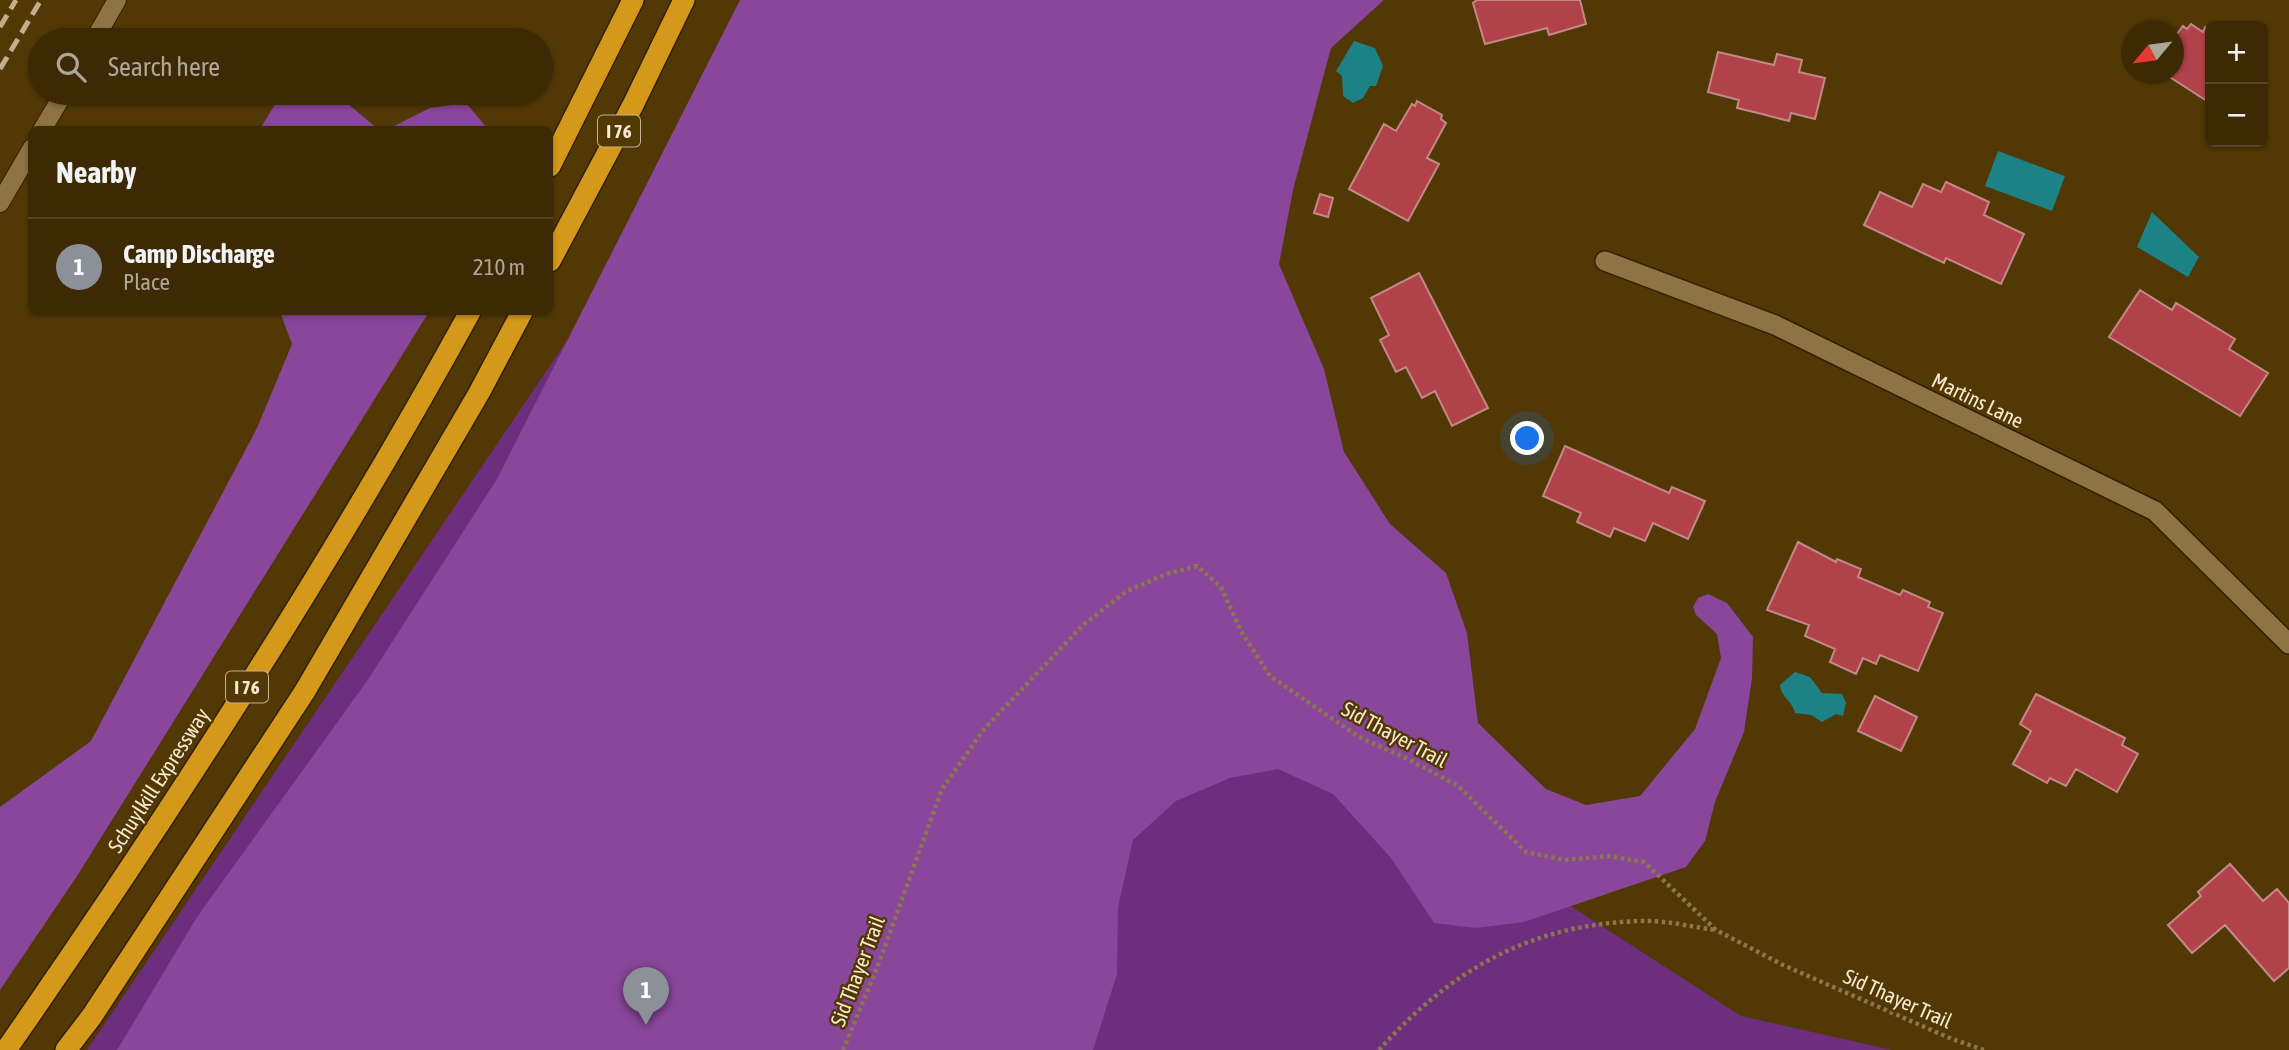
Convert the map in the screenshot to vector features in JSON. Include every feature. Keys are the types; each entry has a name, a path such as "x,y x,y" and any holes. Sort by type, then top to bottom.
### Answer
{"highway":[{"name":"I 76","path":"553,160 633,0"},
{"name":"I 76","path":"553,255 633,105 684,0"},
{"name":"Schuylkill Expressway","path":"6,1050 114,894 298,608 468,315"},
{"name":"I 76","path":"66,1050 92,1016 305,691 479,393 521,315"}],"street":[{"name":"Martins Lane","path":"1605,261 1775,325 2155,511 2289,644"}],"lane":[{"path":"101,28 117,0"},
{"path":"44,126 57,105"},
{"path":"0,203 28,155"}],"path":[{"name":"Sid Thayer Trail","path":"843,1050 877,968 942,789 984,729 1083,625 1127,591 1169,573 1197,566 1221,587 1241,631 1270,676 1359,737 1458,786 1526,852 1565,860 1609,856 1644,862 1716,930 1783,965 1984,1050"},
{"path":"1379,1050 1459,976 1513,946 1578,928 1643,920 1716,930"},
{"path":"1971,1046 1978,1050"}],"shaded area":[{"path":"740,0 1384,0 1331,48 1293,190 1279,264 1324,369 1344,452 1390,524 1446,573 1467,633 1478,723 1546,789 1586,805 1640,796 1695,729 1721,658 1717,634 1696,615 1693,607 1698,598 1708,594 1727,603 1753,637 1752,678 1744,732 1715,802 1705,841 1686,867 1524,922 1475,928 1434,923 1391,858 1333,794 1278,769 1230,778 1176,801 1133,840 1118,908 1117,974 1093,1050 117,1050 197,917 367,681 497,479"},
{"path":"275,105 349,105 374,126 262,126"},
{"path":"468,105 485,126 394,126 430,108"},
{"path":"606,283 1741,1016 1892,1050 87,1050"},
{"path":"281,315 427,315 79,873 0,990 0,807 91,741 257,428 292,344"}],"water":[{"path":"1354,41 1375,48 1383,66 1376,86 1370,86 1363,98 1353,103 1343,96 1342,76 1336,71"},
{"path":"1998,151 2065,176 2052,211 1985,186"},
{"path":"2152,212 2199,257 2188,277 2137,247"},
{"path":"1795,672 1810,677 1822,693 1842,694 1846,703 1843,716 1836,714 1822,722 1811,715 1795,713 1780,685"}],"building":[{"path":"1477,0 1580,0 1586,24 1549,35 1547,28 1485,44 1473,3"},
{"path":"2191,24 2203,32 2205,27 2205,100 2181,84 2184,84 2184,27 2187,29"},
{"path":"1718,52 1774,65 1777,54 1802,60 1799,72 1825,78 1815,119 1791,113 1789,121 1737,108 1739,100 1708,92"},
{"path":"1417,101 1442,115 1441,119 1446,123 1427,158 1439,164 1408,221 1349,189 1384,124 1396,131 1412,104 1415,106"},
{"path":"1946,182 1989,202 1984,215 2024,234 2001,284 1946,258 1944,263 1864,225 1880,192 1912,207 1923,184 1941,192"},
{"path":"1320,194 1333,198 1328,217 1314,213"},
{"path":"1419,273 1488,408 1452,426 1435,391 1422,398 1406,367 1396,372 1380,340 1389,335 1371,298"},
{"path":"2140,290 2172,310 2176,303 2235,339 2229,349 2268,373 2240,416 2109,337"},
{"path":"1565,446 1669,493 1672,487 1705,501 1688,539 1653,523 1645,541 1614,528 1610,537 1577,522 1581,513 1543,496"},
{"path":"1798,542 1836,562 1837,559 1861,569 1858,577 1900,595 1903,590 1930,602 1928,607 1943,613 1918,671 1880,655 1876,664 1863,658 1856,674 1830,662 1835,649 1805,636 1809,625 1767,610"},
{"path":"2036,694 2125,738 2122,745 2138,754 2117,792 2076,769 2066,786 2050,778 2047,783 2013,764 2031,731 2020,724"},
{"path":"1875,696 1917,717 1901,751 1858,731"},
{"path":"2230,864 2263,901 2277,889 2289,903 2289,968 2274,981 2225,925 2192,953 2168,925 2201,896 2198,892"}],"railway":[{"path":"0,27 16,0"},
{"path":"0,69 41,0"}],"place":[{"name":"Camp Discharge","path":"646,1025"}]}
